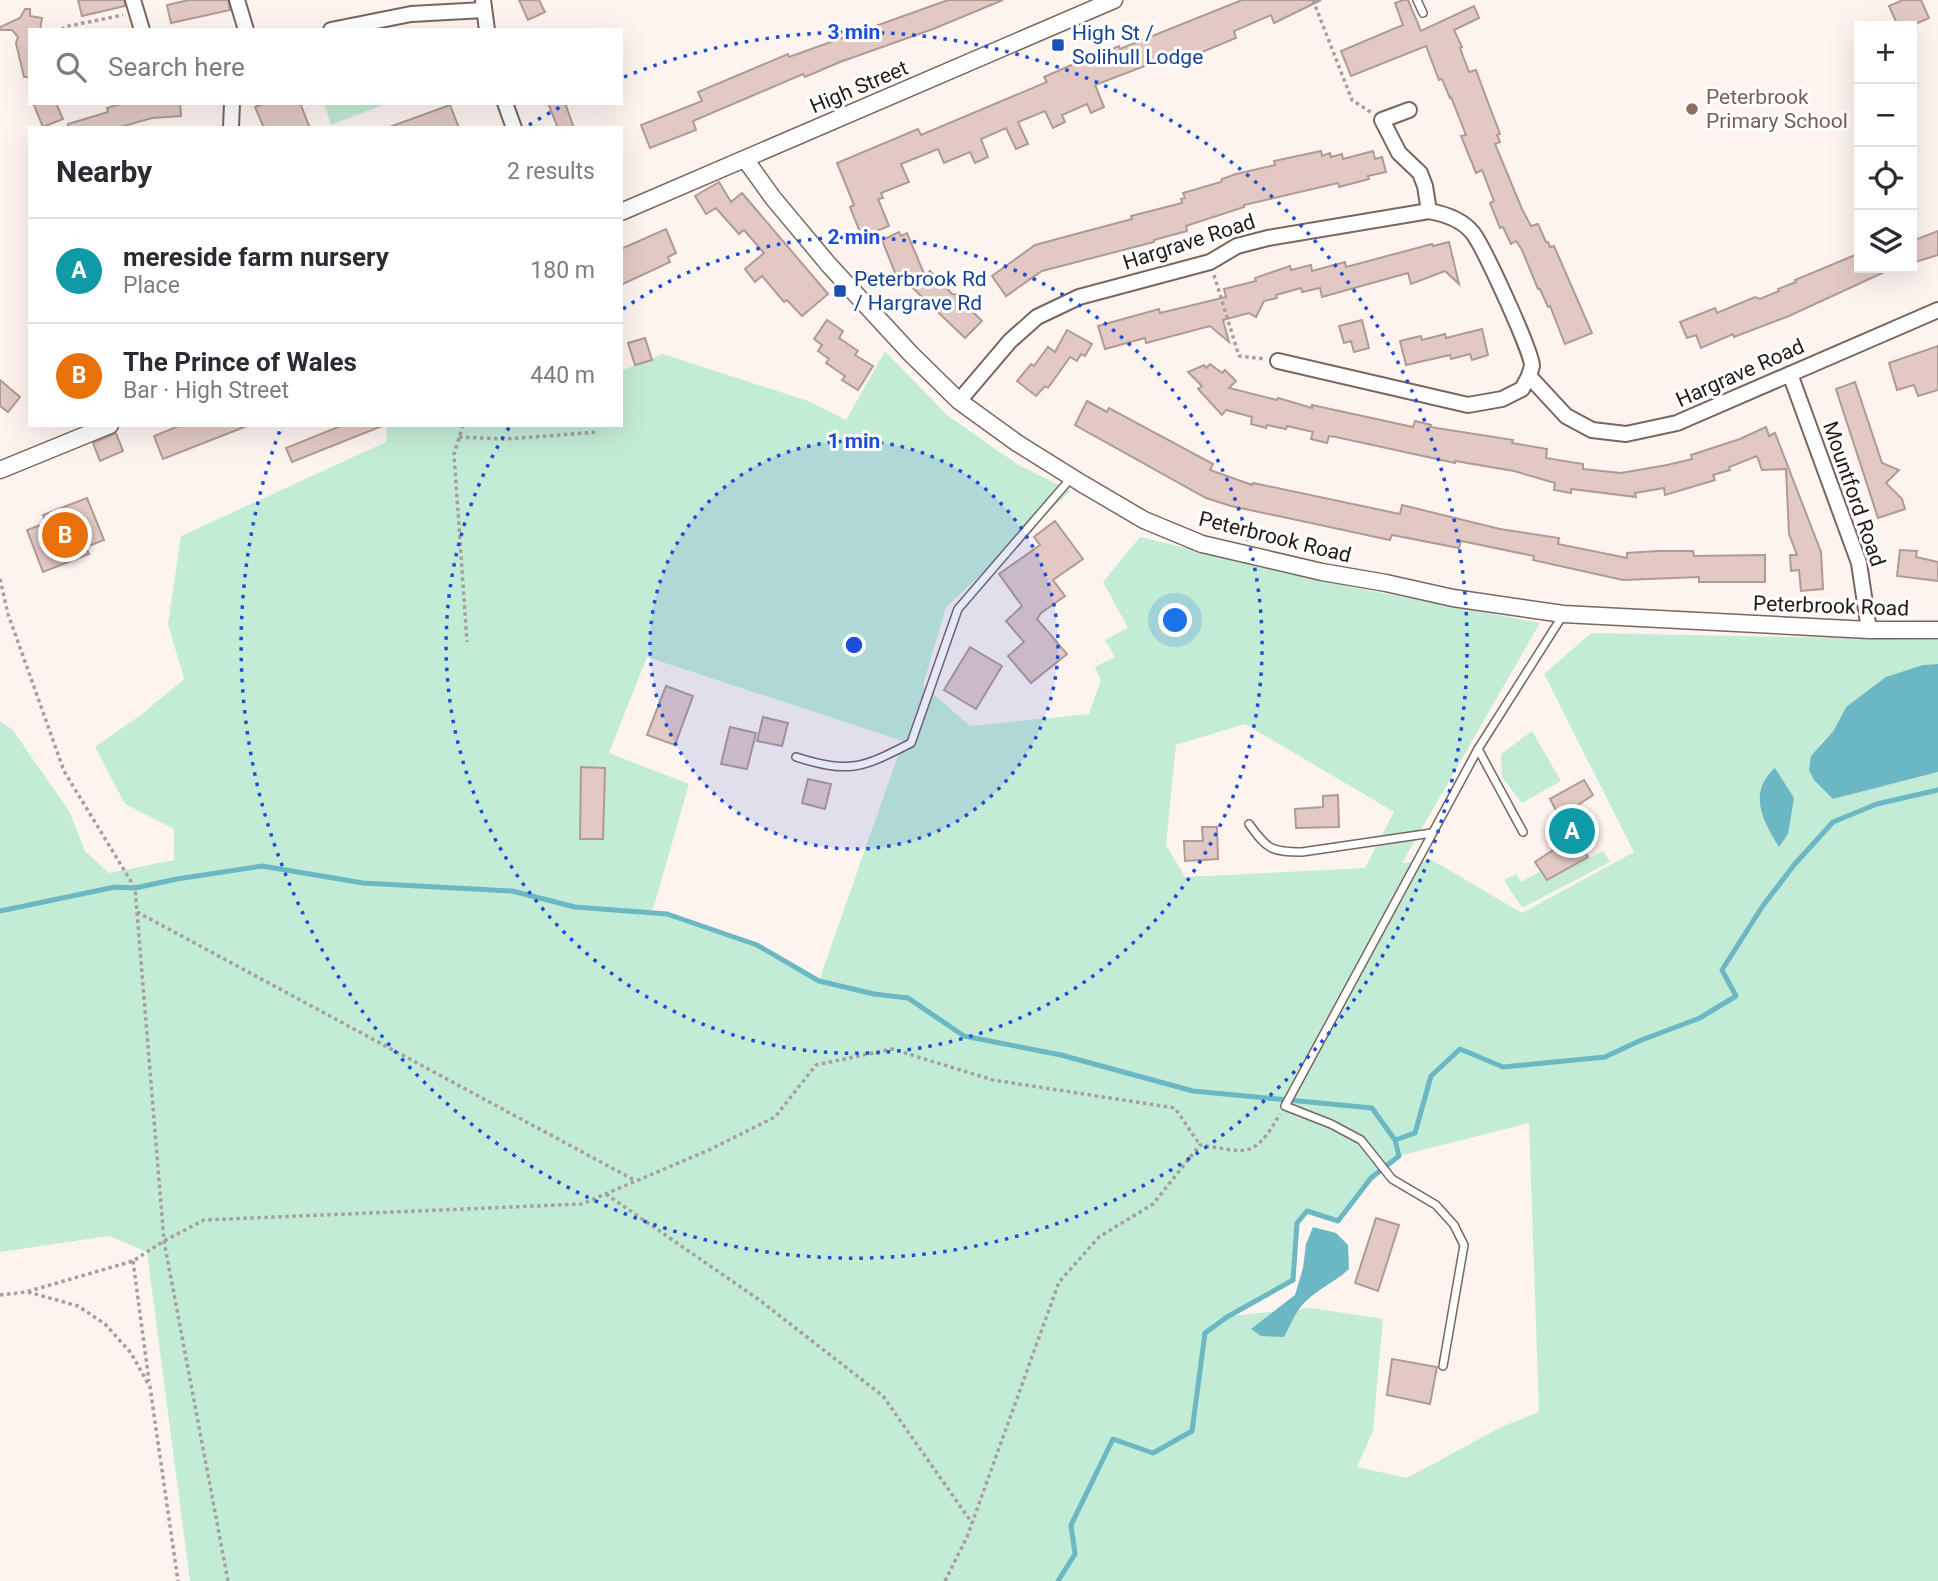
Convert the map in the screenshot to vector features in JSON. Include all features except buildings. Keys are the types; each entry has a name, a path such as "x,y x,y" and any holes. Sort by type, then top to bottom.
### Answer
{"street":[{"path":"237,0 245,28"},
{"name":"High Street","path":"623,211 1114,0"},
{"path":"338,28 411,7 484,5 487,28"},
{"path":"134,6 141,28"},
{"path":"231,126 232,105"},
{"path":"506,105 513,126"},
{"path":"1278,361 1468,405 1502,399 1522,389 1529,376 1532,364 1486,253 1471,230 1446,214 1429,211 1420,173 1392,143 1382,120 1409,110"},
{"name":"Peterbrook Road","path":"745,159 773,198 846,283 909,353 959,401 1072,478 1144,520 1202,544 1310,570 1453,598 1563,614 1869,630 1938,630"},
{"name":"Hargrave Road","path":"959,401 1010,341 1037,317 1079,297 1210,262 1237,246 1268,238 1429,211"},
{"name":"Hargrave Road","path":"1529,376 1566,416 1592,430 1626,434 1677,423 1938,310"},
{"name":"Mountford Road","path":"1790,374 1859,563 1869,630"},
{"path":"0,470 105,427"}],"lane":[{"path":"1417,0 1423,13"},
{"path":"796,757 827,767 852,767 878,760 911,743 958,609 1072,478"},
{"path":"1443,1366 1464,1245 1454,1225 1436,1205 1392,1179 1360,1140 1331,1124 1286,1106 1478,749 1563,614"},
{"path":"1478,749 1523,832"},
{"path":"1249,824 1260,840 1273,850 1284,852 1302,852 1432,833"}],"path":[{"path":"1312,0 1353,100 1382,120"},
{"path":"63,28 134,6"},
{"path":"1210,262 1239,356 1278,361"},
{"path":"462,427 454,454 467,642"},
{"path":"459,437 505,439 599,432"},
{"path":"0,579 8,614 64,771 135,888 164,1241 228,1581"},
{"path":"137,912 636,1181"},
{"path":"0,1295 26,1292 133,1262 164,1241 204,1220 582,1204 709,1150 775,1117 816,1065 892,1049 993,1080 1175,1108 1200,1145 1247,1152 1265,1140 1286,1106"},
{"path":"945,1581 972,1523 1059,1282 1099,1237 1153,1205 1200,1145"},
{"path":"606,1194 758,1299 883,1396 972,1523"},
{"path":"133,1262 178,1581"},
{"path":"26,1292 78,1306 105,1324 131,1353 150,1387"}],"green space":[{"path":"325,105 383,105 331,125"},
{"path":"885,351 947,415 1017,464 1071,491 946,607 923,685 970,726 1089,714 1101,680 1095,667 1115,657 1105,640 1128,628 1103,582 1140,537 1351,587 1540,623 1402,863 1432,860 1522,913 1634,852 1544,674 1591,633 1938,640 1938,664 1923,665 1846,707 1834,730 1820,744 1833,799 1938,772 1938,1581 190,1581 147,1252 109,1236 0,1252 0,721 12,729 69,811 85,851 109,873 174,860 174,829 125,804 95,747 142,714 184,679 168,624 181,536 386,442 387,427 623,427 623,370 663,354 808,401 846,420","holes":["647,657 903,741 819,981 757,945 667,914 652,913 689,784 609,753","1245,724 1394,812 1365,868 1185,877 1166,845 1176,745","1529,1123 1539,1412 1501,1427 1407,1478 1357,1467 1373,1431 1383,1319 1311,1308 1230,1316 1293,1280 1297,1223 1307,1211 1338,1221 1371,1178 1399,1156"]},
{"path":"1532,731 1561,781 1522,803 1502,777 1501,754"},
{"path":"1603,851 1610,862 1522,908 1504,880 1516,874 1521,882 1541,871 1547,879"}],"water":[{"path":"1938,664 1938,772 1833,799 1814,780 1809,770 1811,756 1834,730 1846,707 1886,677 1923,665"},
{"path":"1775,768 1794,798 1788,834 1779,847 1763,817 1760,797 1766,778"},
{"path":"1313,1227 1336,1233 1348,1245 1349,1269 1304,1303 1284,1337 1261,1336 1251,1329 1295,1295 1303,1268 1306,1244"}],"waterway":[{"path":"1395,1140 1415,1133 1431,1076 1460,1049 1503,1067 1605,1057 1700,1018 1736,996 1722,970 1762,907 1794,865 1833,822 1877,804 1938,790"},
{"path":"0,911 115,887 135,888 262,866 363,883 512,891 575,907 667,914 757,945 819,981 874,994 908,998 964,1036 1061,1055 1193,1091 1372,1108 1395,1140 1399,1156 1371,1178 1338,1221 1307,1211 1297,1223 1293,1280 1227,1317 1205,1333 1192,1431 1153,1453 1113,1439 1071,1525 1075,1554 1058,1581"}],"place":[{"name":"High St / Solihull Lodge","path":"1058,45"},
{"name":"Peterbrook Primary School","path":"1692,109"},
{"name":"Peterbrook Rd / Hargrave Rd","path":"840,291"},
{"name":"The Prince of Wales","path":"65,535"},
{"name":"mereside farm nursery","path":"1572,831"}]}
